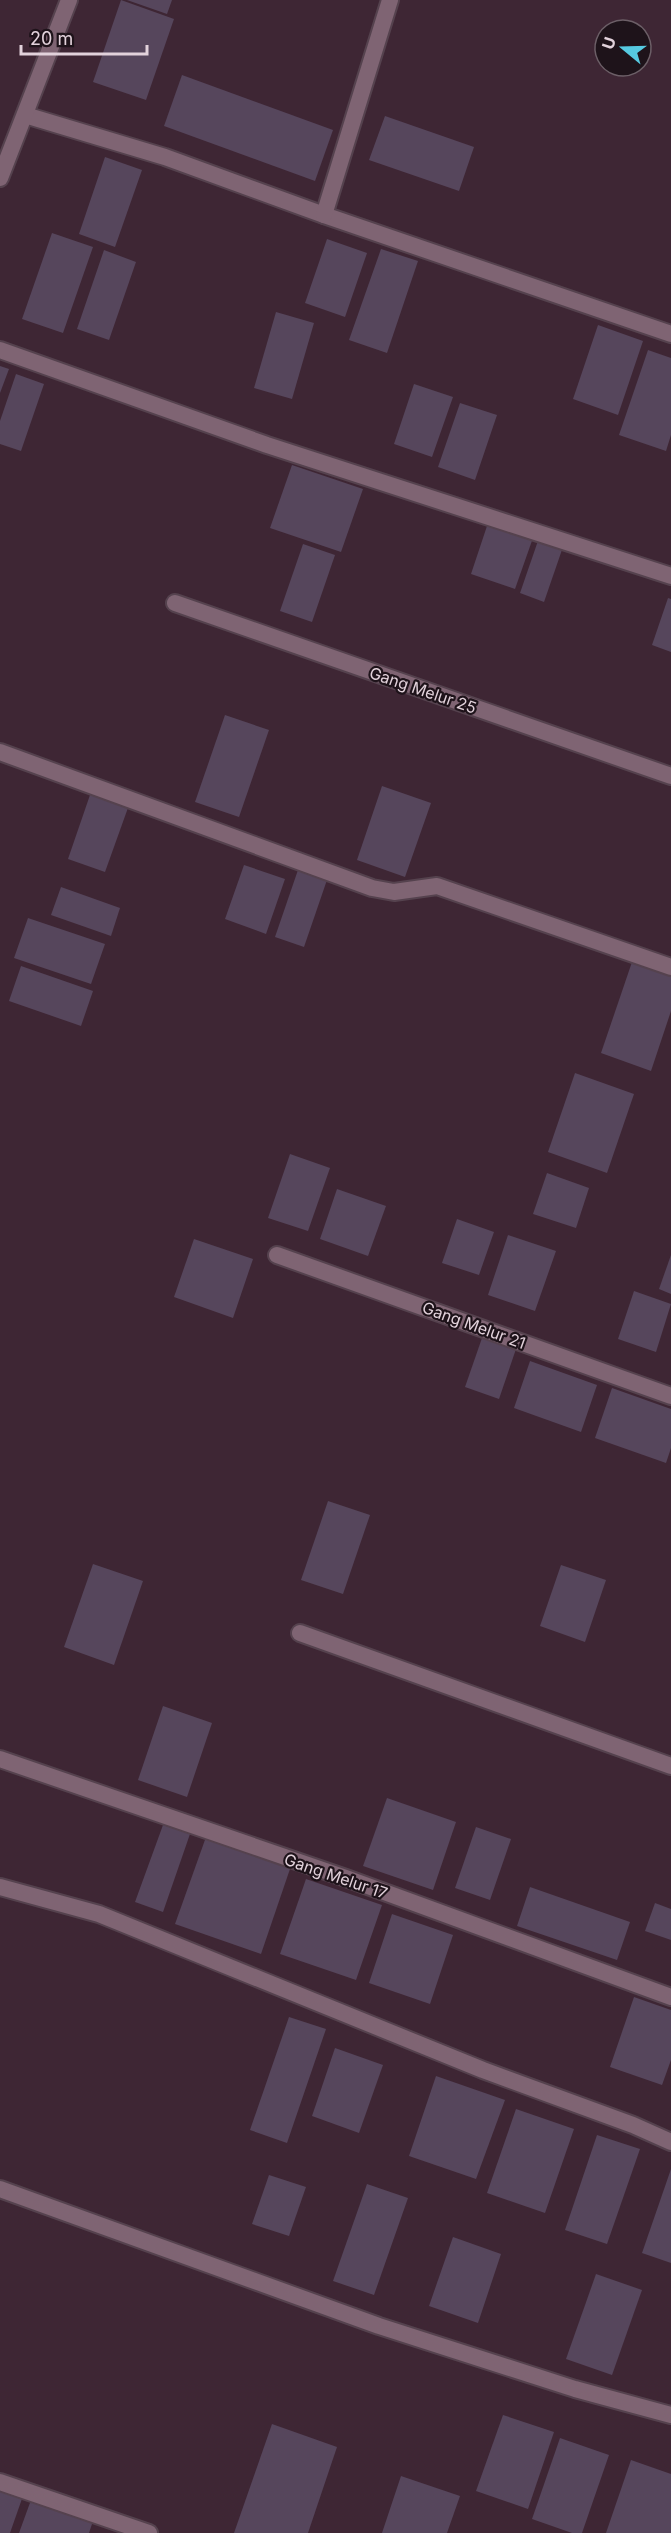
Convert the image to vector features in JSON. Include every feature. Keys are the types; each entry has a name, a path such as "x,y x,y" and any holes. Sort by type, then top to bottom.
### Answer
{"street":[{"path":"0,178 69,0"},
{"path":"324,215 390,0"},
{"path":"25,115 165,157 324,215 671,334"},
{"path":"0,350 267,445 671,576"},
{"name":"Gang Melur 25","path":"175,603 671,776"},
{"path":"0,752 372,888 394,892 437,886 671,967"},
{"name":"Gang Melur 21","path":"278,1255 671,1395"},
{"path":"300,1633 671,1767"},
{"name":"Gang Melur 17","path":"0,1759 346,1878 671,1997"},
{"path":"0,1887 99,1914 483,2070 633,2125 671,2142"},
{"path":"0,2188 379,2326 575,2389 671,2415"},
{"path":"0,2482 149,2533"}],"building":[{"path":"121,0 174,19 146,100 93,82"},
{"path":"127,0 172,0 167,14"},
{"path":"182,75 333,130 315,181 164,126"},
{"path":"385,116 474,147 459,191 369,160"},
{"path":"105,157 142,170 115,247 79,234"},
{"path":"52,233 93,247 63,333 22,319"},
{"path":"327,239 367,253 345,317 305,303"},
{"path":"381,249 418,261 387,353 349,340"},
{"path":"104,250 136,262 109,340 77,329"},
{"path":"276,312 314,323 292,399 254,388"},
{"path":"598,325 643,341 618,415 573,399"},
{"path":"648,350 671,358 671,435 666,451 619,435"},
{"path":"0,366 9,369 0,393"},
{"path":"16,374 44,384 21,451 0,444 0,421"},
{"path":"414,384 453,397 432,457 394,444"},
{"path":"460,403 497,415 475,480 438,467"},
{"path":"292,465 363,489 341,552 270,528"},
{"path":"489,520 534,535 515,589 471,574"},
{"path":"540,535 564,544 544,602 520,593"},
{"path":"303,544 335,555 312,622 280,611"},
{"path":"668,598 671,599 671,652 652,645"},
{"path":"225,715 269,730 239,817 195,802"},
{"path":"382,786 431,803 405,877 357,860"},
{"path":"91,792 129,805 105,872 68,859"},
{"path":"244,865 285,879 266,934 225,919"},
{"path":"299,867 328,877 304,947 275,937"},
{"path":"61,887 120,908 111,936 51,915"},
{"path":"28,918 105,944 91,984 14,958"},
{"path":"632,962 671,975 671,1011 651,1071 601,1053"},
{"path":"21,966 93,991 81,1026 9,1001"},
{"path":"575,1073 634,1094 607,1173 548,1152"},
{"path":"290,1154 330,1168 308,1231 268,1218"},
{"path":"547,1173 589,1188 576,1228 533,1214"},
{"path":"337,1189 386,1206 368,1256 320,1239"},
{"path":"457,1219 494,1232 479,1275 442,1263"},
{"path":"508,1235 556,1251 535,1311 488,1295"},
{"path":"194,1239 253,1259 233,1318 174,1297"},
{"path":"671,1255 671,1294 659,1289"},
{"path":"634,1291 671,1304 656,1352 618,1339"},
{"path":"482,1338 516,1349 499,1399 465,1387"},
{"path":"530,1361 597,1385 581,1432 514,1408"},
{"path":"612,1388 671,1409 671,1448 666,1463 595,1438"},
{"path":"328,1501 370,1515 343,1594 301,1580"},
{"path":"93,1564 143,1581 114,1665 64,1647"},
{"path":"561,1565 606,1580 585,1642 540,1626"},
{"path":"163,1706 212,1723 187,1797 138,1780"},
{"path":"387,1798 456,1822 433,1890 363,1866"},
{"path":"163,1825 190,1834 163,1912 135,1902"},
{"path":"476,1827 511,1839 490,1900 455,1888"},
{"path":"206,1837 291,1866 261,1954 175,1924"},
{"path":"306,1879 382,1905 356,1980 280,1954"},
{"path":"530,1887 630,1922 617,1960 517,1926"},
{"path":"655,1903 671,1909 671,1940 645,1931"},
{"path":"392,1914 453,1935 430,2004 369,1983"},
{"path":"634,1997 671,2010 671,2060 662,2085 610,2067"},
{"path":"289,2017 326,2029 287,2143 250,2130"},
{"path":"335,2048 383,2065 359,2133 312,2116"},
{"path":"436,2076 505,2100 476,2179 409,2156"},
{"path":"516,2109 574,2129 545,2213 487,2193"},
{"path":"597,2135 640,2149 607,2244 565,2230"},
{"path":"671,2169 671,2263 642,2253"},
{"path":"269,2175 306,2187 289,2236 252,2224"},
{"path":"367,2184 408,2198 374,2295 333,2281"},
{"path":"453,2237 501,2254 478,2323 429,2306"},
{"path":"596,2274 642,2290 612,2375 566,2359"},
{"path":"503,2415 554,2432 528,2509 476,2491"},
{"path":"272,2424 337,2447 308,2533 234,2533"},
{"path":"560,2438 609,2455 582,2533 572,2533 532,2519"},
{"path":"631,2460 671,2474 671,2533 606,2533"},
{"path":"401,2476 460,2496 447,2533 382,2533"},
{"path":"0,2484 24,2493 10,2533 0,2533"},
{"path":"31,2500 93,2521 89,2533 19,2533"}]}
